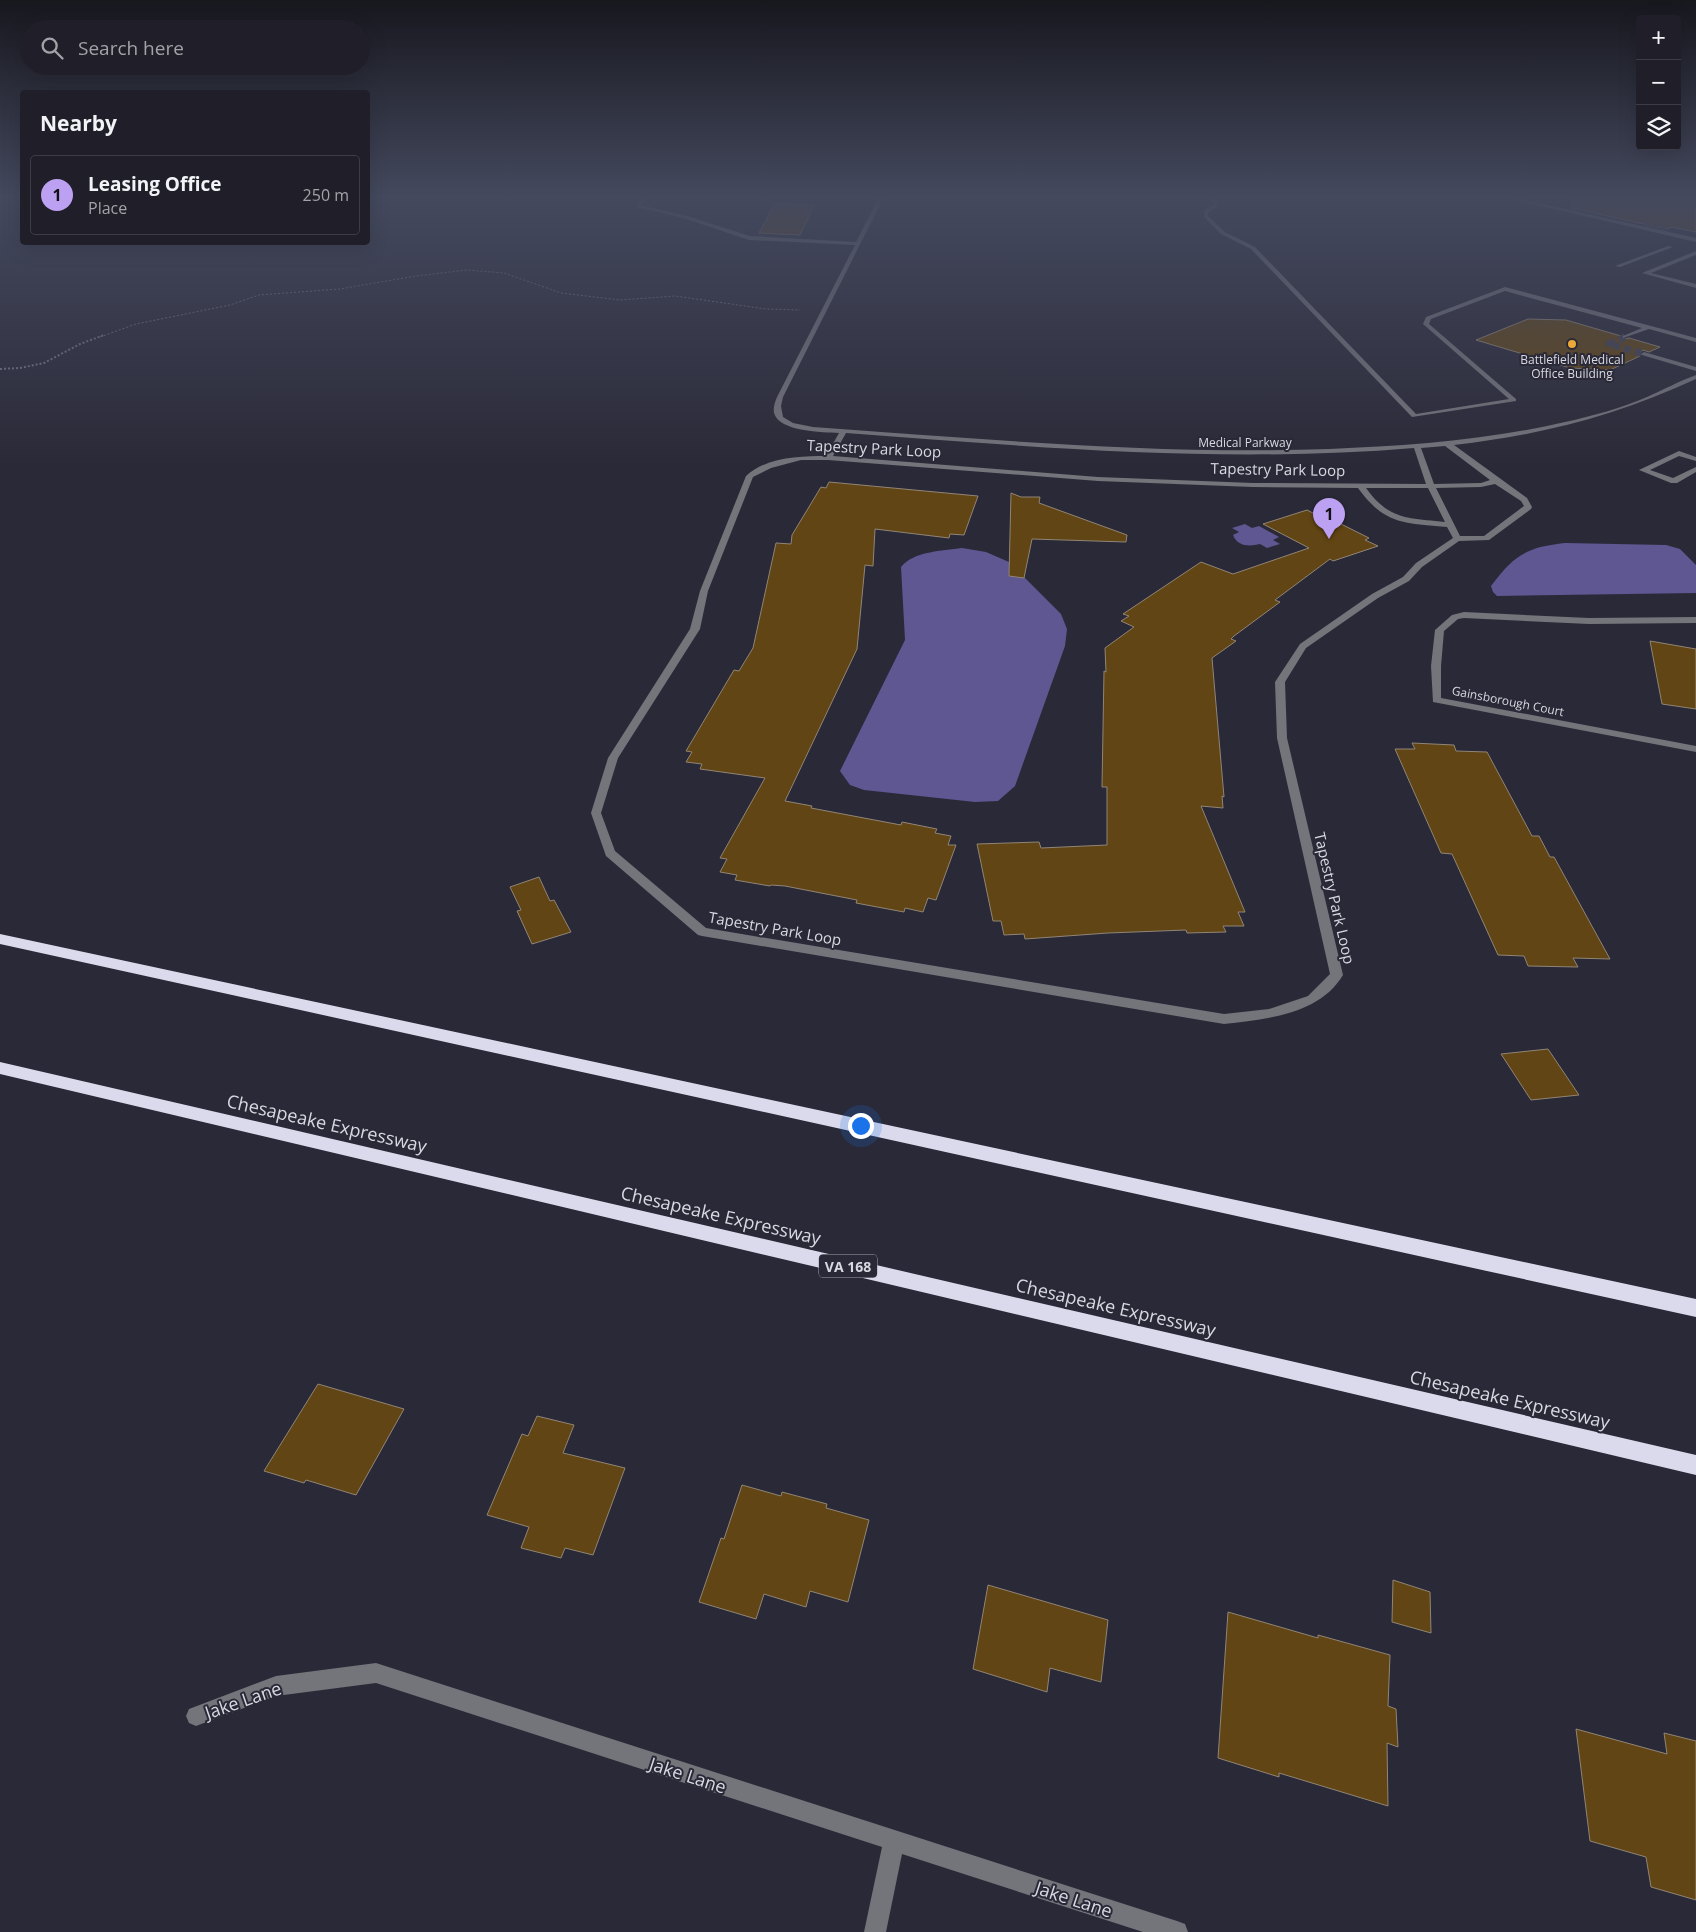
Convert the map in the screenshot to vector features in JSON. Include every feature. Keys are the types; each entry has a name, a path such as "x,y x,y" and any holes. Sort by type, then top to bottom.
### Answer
{"highway":[{"path":"0,939 1696,1308"},
{"name":"Chesapeake Expressway","path":"0,1068 1696,1465"}],"street":[{"path":"824,310 836,287"},
{"path":"1291,287 1414,416 1514,400 1426,324 1428,318 1505,289 1696,340"},
{"name":"Medical Parkway","path":"824,310 776,408 780,417 785,422 813,429 1097,449 1209,454 1294,454 1417,447 1502,436 1603,413 1635,404 1696,377"},
{"path":"1625,337 1649,327"},
{"path":"1644,354 1696,370"},
{"path":"828,458 844,431"},
{"path":"1417,447 1431,486 1457,539 1486,538 1528,507 1524,500 1496,482 1448,444"},
{"path":"1696,458 1679,453 1643,470 1674,481 1696,469"},
{"name":"Tapestry Park Loop","path":"1457,539 1419,565 1406,579 1375,596 1304,646 1280,682 1282,738 1337,975 1313,999 1270,1014 1224,1019 702,932 610,854 596,813 613,758 695,629 704,591 750,476 759,469 777,462 801,458 828,458 1098,479 1253,485 1431,486 1481,485 1496,482"},
{"path":"1360,486 1376,506 1386,513 1402,519 1451,525"},
{"name":"Gainsborough Court","path":"1696,620 1589,621 1464,615 1455,617 1440,630 1436,666 1436,700 1696,748"},
{"name":"Jake Lane","path":"196,1716 276,1686 376,1674 1177,1932"},
{"path":"875,1932 894,1842"}],"path":[{"path":"0,368 20,368 44,364 80,344 136,324 230,305 259,295 345,287"},
{"path":"545,287 562,293 620,300 675,296 766,309 824,310"}],"shaded area":[{"path":"1245,524 1252,528 1259,526 1279,537 1273,540 1280,544 1267,548 1260,544 1248,545 1240,543 1233,535 1239,532 1232,528"},
{"path":"1565,543 1666,545 1680,549 1696,565 1696,593 1497,596 1493,592 1491,586 1499,575 1522,554 1541,547"},
{"path":"962,548 986,552 1009,562 1061,614 1067,629 1065,646 1015,786 998,801 975,802 864,790 850,785 840,771 905,640 901,567 913,558 921,555"}],"building":[{"name":"Battlefield Medical Office Building","path":"1528,319 1566,320 1621,336 1622,340 1629,338 1660,347 1649,352 1643,350 1639,354 1640,356 1610,370 1570,368 1476,340"},
{"path":"829,482 978,496 964,535 950,534 949,538 875,529 873,566 865,565 857,649 785,801 812,806 811,808 901,825 902,822 937,829 935,833 951,836 948,845 956,845 936,900 928,898 923,912 905,908 904,912 856,903 857,900 785,886 770,886 735,880 737,875 720,872 727,859 720,858 765,778 700,769 702,764 686,762 692,752 686,751 734,670 739,671 753,648 776,543 791,544 792,535 821,487 826,488"},
{"path":"1011,493 1021,497 1040,497 1039,503 1127,535 1126,542 1032,539 1024,578 1009,576"},
{"path":"1307,510 1317,515 1321,514 1369,538 1365,540 1378,546 1333,561 1330,559 1275,600 1280,602 1234,636 1231,639 1236,641 1212,658 1224,797 1222,796 1223,808 1201,806 1245,912 1238,912 1244,926 1223,926 1226,932 1187,933 1186,930 1025,939 1024,934 1004,935 1001,921 993,921 977,844 1039,842 1041,848 1107,845 1107,787 1102,787 1104,671 1106,672 1105,648 1134,627 1121,621 1129,616 1123,614 1201,562 1233,574 1309,548 1263,524"},
{"path":"1650,641 1696,649 1696,709 1662,704"},
{"path":"1412,743 1454,745 1456,751 1487,752 1532,836 1539,836 1550,857 1554,857 1610,959 1573,958 1578,967 1528,966 1524,956 1498,955 1452,854 1441,853 1395,749 1415,749"},
{"path":"539,877 550,901 554,900 571,932 532,944 517,911 521,910 510,887"},
{"path":"1548,1049 1579,1095 1531,1100 1501,1054"},
{"path":"318,1384 404,1409 356,1495 306,1480 304,1483 264,1471"},
{"path":"537,1416 574,1425 563,1453 625,1468 593,1555 565,1548 561,1558 521,1548 529,1527 487,1515 522,1434 528,1436"},
{"path":"742,1485 781,1496 782,1492 827,1504 826,1508 869,1520 848,1602 810,1591 806,1607 764,1594 756,1619 699,1602 721,1538 724,1539"},
{"path":"1393,1580 1430,1592 1431,1633 1392,1622"},
{"path":"988,1585 1108,1620 1101,1682 1050,1668 1047,1692 973,1669"},
{"path":"1228,1612 1318,1638 1318,1635 1390,1655 1388,1706 1396,1709 1398,1747 1387,1743 1388,1806 1279,1773 1279,1777 1218,1758"},
{"path":"1576,1729 1667,1754 1664,1733 1696,1741 1696,1900 1651,1887 1646,1857 1590,1841"}],"tunnel":[{"path":"1625,337 1609,344 1644,354"}],"place":[{"name":"Battlefield Medical Office Building","path":"1572,344"},
{"name":"Leasing Office","path":"1329,539"}]}
